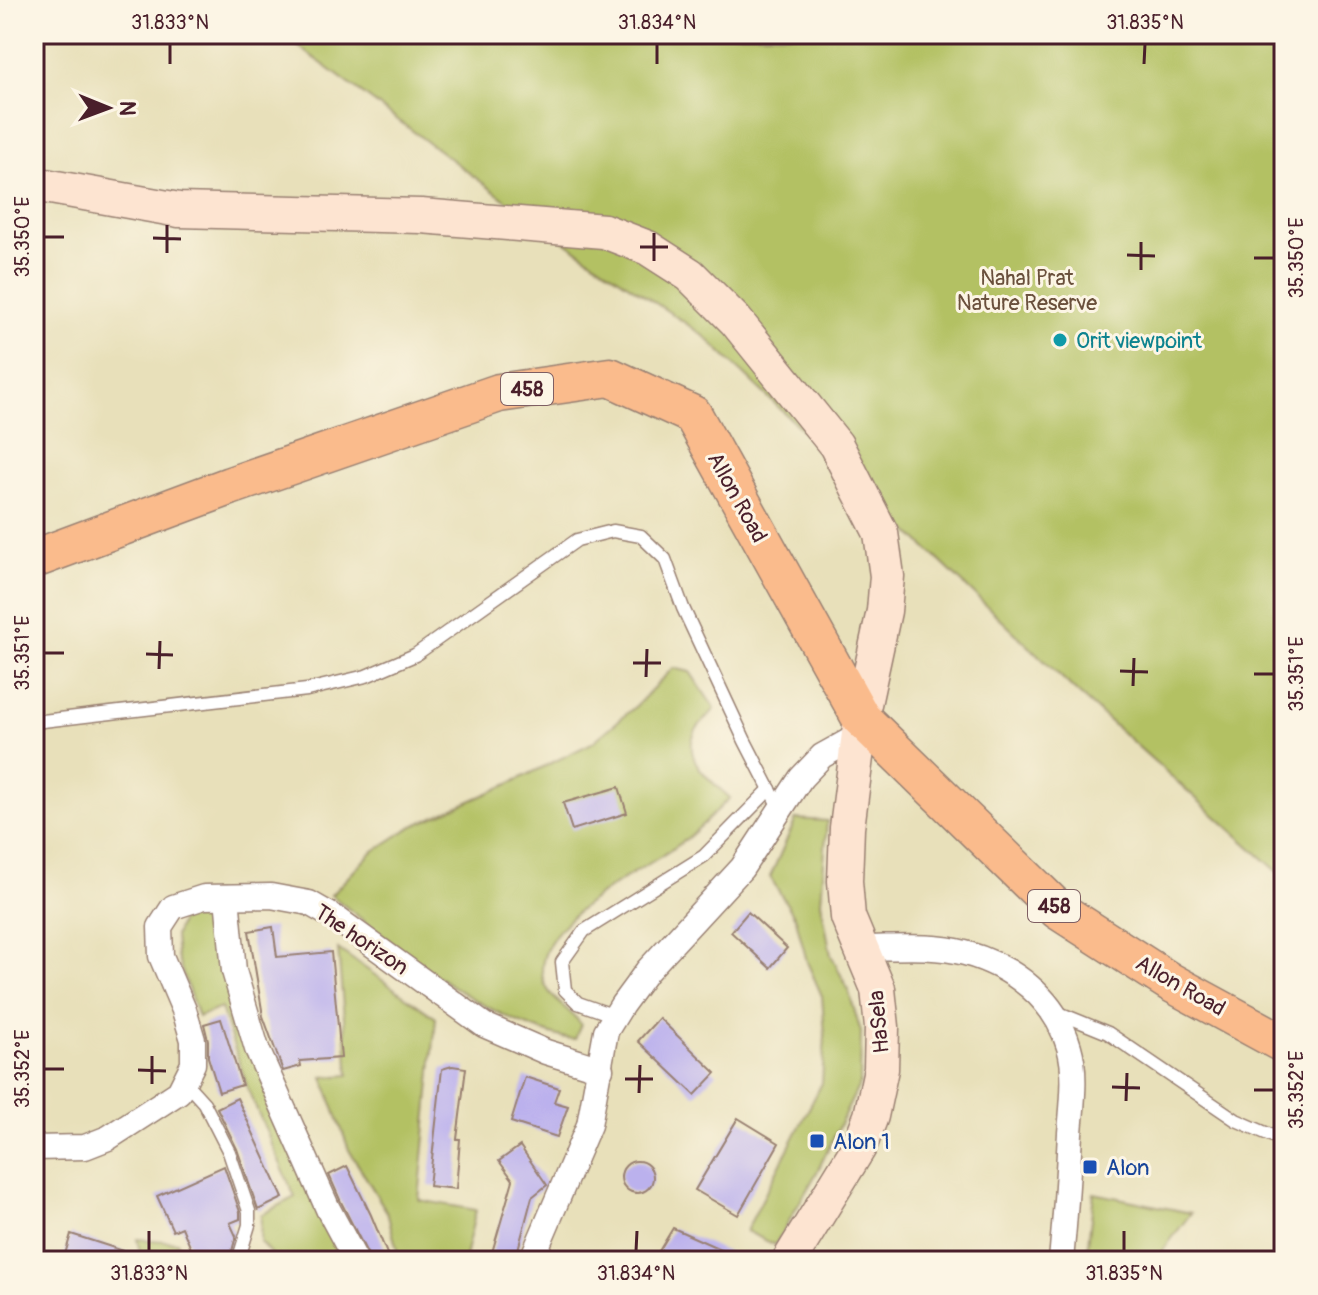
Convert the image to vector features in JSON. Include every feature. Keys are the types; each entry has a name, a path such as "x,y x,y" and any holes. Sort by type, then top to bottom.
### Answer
{"main road":[{"name":"Allon Road","path":"34,559 230,486 499,393 610,377 693,415 859,727 1058,910 1170,982 1284,1044"}],"street":[{"name":"HaSela","path":"34,184 179,210 421,216 604,231 648,248 690,275 736,321 836,445 881,533 887,576 884,611 859,727 847,828 845,881 848,917 878,989 882,1027 881,1069 871,1116 843,1176 789,1261"},
{"path":"531,1261 589,1125 606,1031 615,1016 647,971 690,928 742,868 801,778 822,756 859,727"},
{"name":"The horizon","path":"184,1081 193,1064 193,1040 161,956 160,927 173,907 204,897 271,896 309,903 337,919 484,1025 546,1052 601,1069"},
{"path":"227,897 234,971 257,1049 328,1209 356,1261"},
{"path":"861,948 962,952 988,961 1021,979 1044,999 1061,1025 1070,1049 1072,1081 1061,1261"},
{"path":"34,1148 85,1147 108,1138 179,1092 184,1081"}],"lane":[{"path":"34,722 307,690 366,676 415,655 577,540 613,531 641,536 665,559 683,608 781,811"},
{"path":"615,1016 578,1003 565,990 562,962 584,931 704,856 770,789"},
{"path":"1051,1010 1108,1033 1236,1120 1284,1141"},
{"path":"184,1081 204,1103 217,1128 229,1152 249,1211 249,1225 238,1261"}],"green space":[{"name":"Nahal Prat Nature Reserve","path":"282,34 1284,34 1284,877 1079,694 703,335 530,218"},
{"path":"673,668 690,672 715,709 696,731 693,754 708,778 730,798 687,838 596,897 557,932 546,952 543,980 551,995 581,1024 575,1039 539,1030 483,1005 405,953 331,895 371,853 411,827 592,743 637,705"},
{"path":"796,819 827,821 821,902 831,955 848,989 861,1032 860,1083 816,1174 775,1245 746,1231 822,1083 825,1036 822,996 807,962 796,919 770,877"},
{"path":"195,911 214,918 234,1004 346,1261 277,1261 260,1242 261,1215 295,1197 249,1092 221,1008 198,1017 177,957 175,936 182,917"},
{"path":"338,949 436,1018 419,1200 476,1210 465,1257 480,1261 400,1261 387,1212 349,1150 323,1077 349,1075"},
{"path":"1094,1193 1191,1213 1155,1261 1086,1261"},
{"path":"137,1239 177,1242 186,1261 142,1261"}],"building":[{"path":"619,787 627,813 572,830 563,803"},
{"path":"748,912 787,948 770,968 731,932"},
{"path":"273,927 277,957 331,952 341,1058 300,1061 301,1066 283,1071 263,1016 249,931"},
{"path":"659,1018 716,1073 695,1095 638,1041"},
{"path":"221,1019 242,1085 219,1092 208,1057 204,1024"},
{"path":"452,1066 466,1068 457,1139 460,1139 456,1189 429,1186 442,1069"},
{"path":"525,1077 559,1088 554,1102 568,1106 557,1137 511,1122"},
{"path":"237,1098 283,1198 258,1210 237,1149 217,1108"},
{"path":"738,1118 779,1143 738,1215 695,1190"},
{"path":"520,1146 547,1185 532,1197 515,1261 510,1261 491,1256 513,1180 499,1161"},
{"path":"637,1161 648,1166 653,1177 648,1188 637,1193 626,1188 621,1177 626,1166"},
{"path":"224,1166 240,1212 240,1219 230,1223 236,1236 232,1251 208,1261 196,1261 182,1227 173,1231 157,1196"},
{"path":"347,1166 390,1261 371,1261 341,1202 329,1175"},
{"path":"673,1228 747,1261 653,1261"},
{"path":"71,1234 139,1256 138,1261 63,1261"}],"place":[{"name":"Orit viewpoint","path":"1060,340"},
{"name":"Alon 1","path":"817,1141"},
{"name":"Alon","path":"1090,1167"}]}
